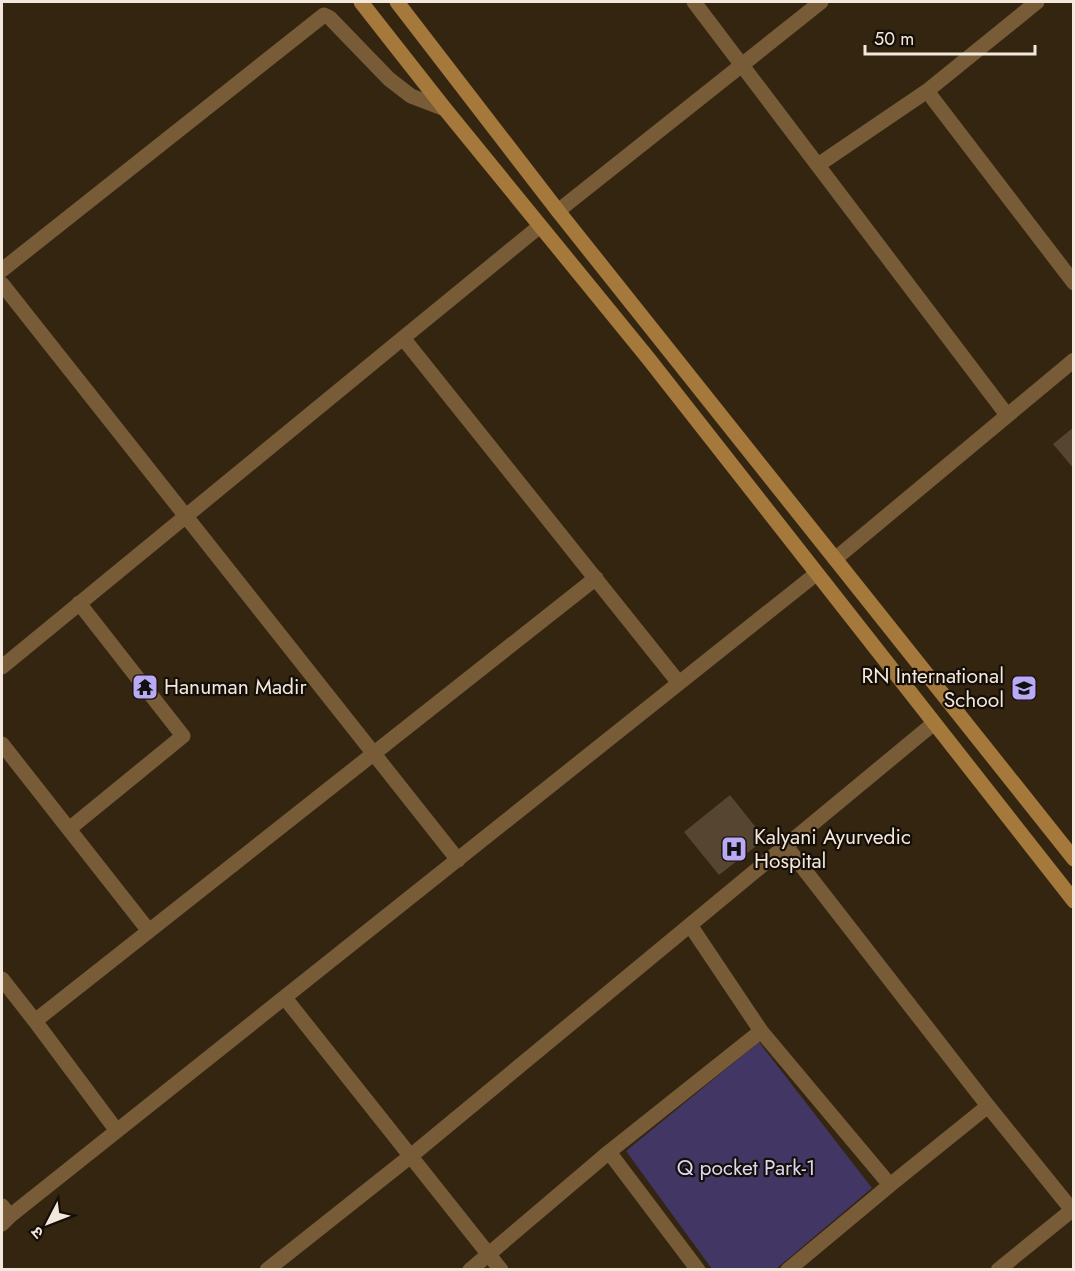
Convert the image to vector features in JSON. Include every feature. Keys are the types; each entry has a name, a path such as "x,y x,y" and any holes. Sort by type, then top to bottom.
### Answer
{"street":[{"path":"361,2 648,358 1074,901"},
{"path":"397,2 558,211 1074,859"},
{"path":"694,2 1007,415"},
{"path":"2,667 558,211 821,2"},
{"path":"818,165 927,91 1037,2"},
{"path":"2,270 324,15 330,18 389,79 411,96 445,109"},
{"path":"927,91 1074,283"},
{"path":"2,284 458,860"},
{"path":"404,339 679,683"},
{"path":"4,1215 117,1131 835,559 1074,360"},
{"path":"35,1021 596,578"},
{"path":"69,829 183,736 79,603"},
{"path":"267,1269 412,1155 953,707"},
{"path":"2,744 150,931"},
{"path":"786,846 988,1106 1073,1209 998,1269"},
{"path":"690,925 761,1030 890,1185"},
{"path":"2,979 117,1131"},
{"path":"285,998 501,1269"},
{"path":"470,1269 609,1152 761,1030"},
{"path":"788,1269 988,1106"},
{"path":"609,1152 698,1269"}],"green space":[{"name":"Q pocket Park-1","path":"759,1042 872,1188 776,1269 712,1269 626,1151"}],"building":[{"path":"1074,427 1074,469 1053,444"},
{"path":"730,795 765,839 719,875 684,832"}],"place":[{"name":"Hanuman Madir","path":"145,687"},
{"name":"RN International School","path":"1024,688"},
{"name":"Kalyani Ayurvedic Hospital","path":"734,849"}]}
